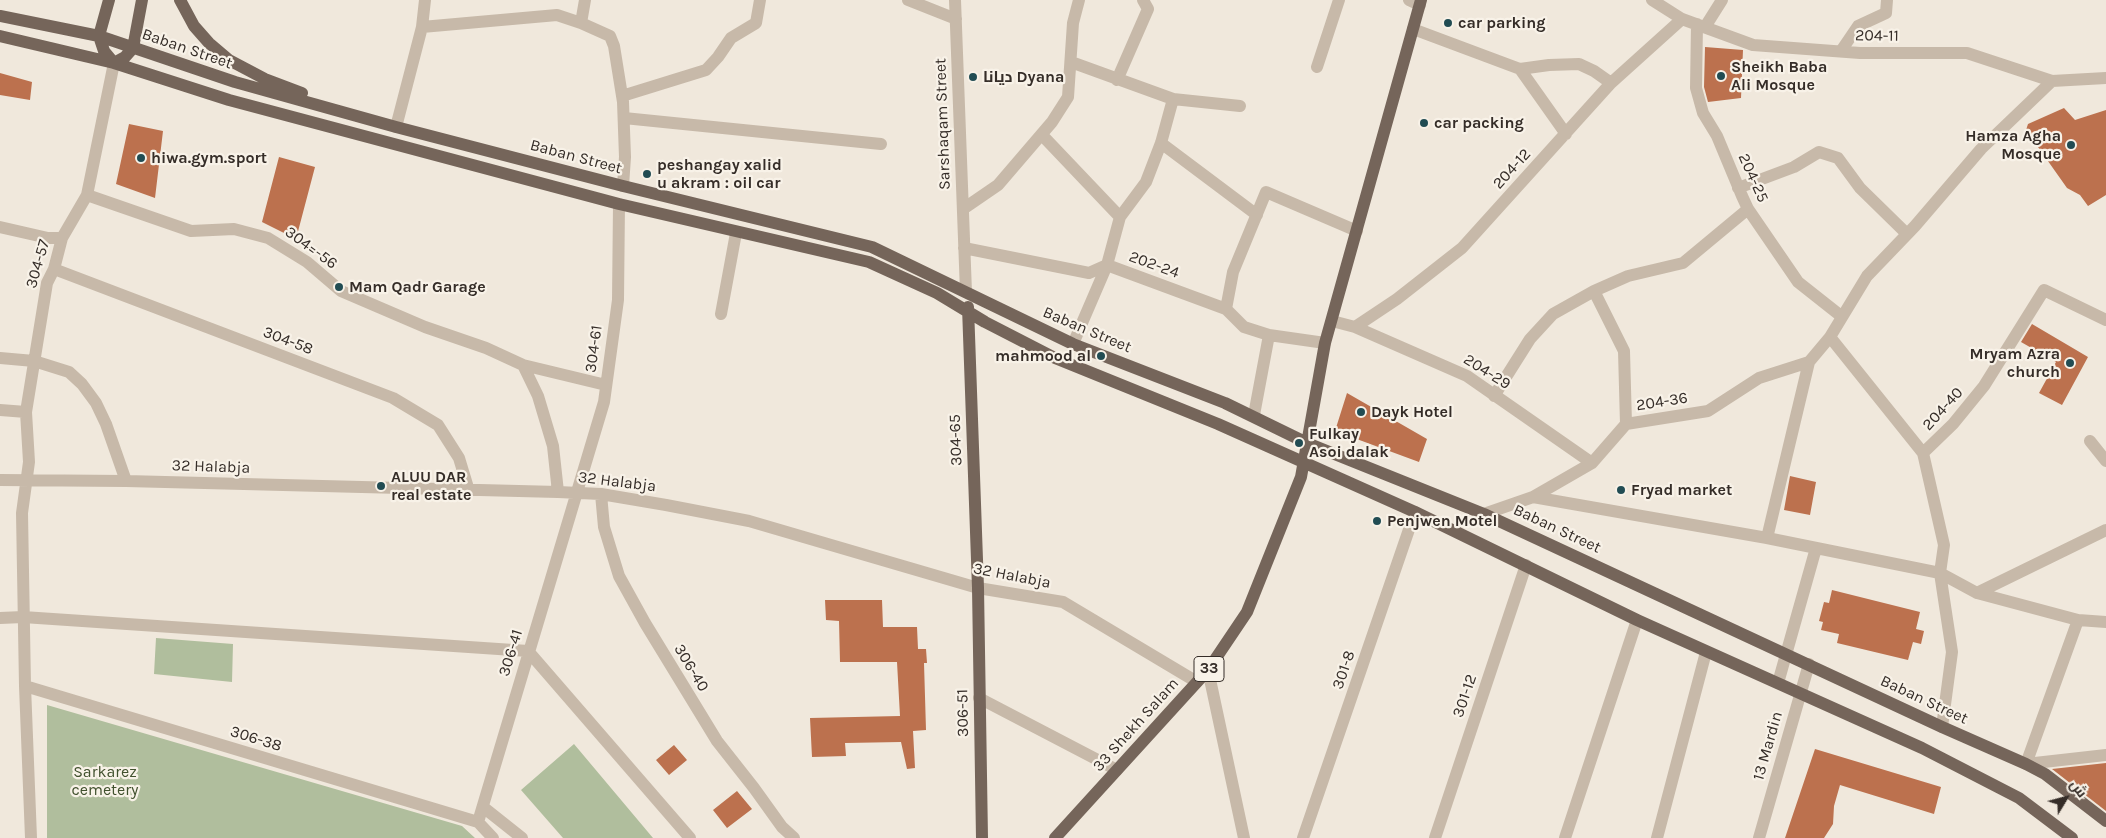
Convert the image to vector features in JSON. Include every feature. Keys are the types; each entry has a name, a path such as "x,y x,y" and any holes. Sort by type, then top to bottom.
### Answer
{"main road":[{"path":"109,0 100,36 104,51 114,63"},
{"path":"114,63 125,57 133,48 142,0"},
{"path":"180,0 194,26 210,44 229,60 265,79 372,120"},
{"name":"33 Shekh Salam","path":"1055,838 1208,670 1247,612 1301,477 1325,343 1413,29 1417,2"},
{"name":"Baban Street","path":"0,16 100,36 234,82 396,127 623,186 872,247 1073,344 1254,416 1307,443 1484,514 1942,727 2026,764 2044,774 2106,821"},
{"path":"0,36 114,63 229,100 619,204 736,233 869,262 937,293 1055,358 1218,424 1415,512 1637,620 1922,748 2019,798 2072,838"},
{"name":"304-65","path":"966,292 978,588"},
{"name":"306-51","path":"978,588 982,838"}],"street":[{"path":"396,127 422,27 425,0"},
{"path":"582,23 585,0"},
{"path":"622,96 706,70 731,38 756,23 760,0"},
{"path":"908,0 956,19"},
{"name":"Sarshaqam Street","path":"955,0 966,292"},
{"path":"963,209 998,185 1042,135 1068,97 1073,23 1079,0"},
{"path":"1117,80 1148,9 1143,0"},
{"path":"1317,66 1339,0"},
{"name":"204-11","path":"1652,0 1682,19 1753,45 1841,51 1967,53 2052,81 2106,78"},
{"path":"1701,26 1722,0"},
{"path":"1841,51 1858,26 1886,13 1887,0"},
{"path":"422,27 556,15 582,23 610,36 614,46 624,118 625,157 623,186"},
{"name":"204-12","path":"1355,327 1397,299 1462,248 1611,83 1682,19"},
{"name":"204-25","path":"1701,26 1696,88 1703,113 1717,136 1748,209 1798,282 1841,316"},
{"path":"1413,29 1520,69 1549,65 1579,64 1594,71 1611,83"},
{"path":"1070,62 1172,99 1240,106"},
{"name":"304-57","path":"31,838 23,617 22,513 29,462 26,412 47,283 54,269 62,238 87,195 114,63"},
{"path":"1520,69 1566,134"},
{"path":"1767,538 1810,362 1830,337 1841,316 1868,276 1981,149 2052,81"},
{"path":"1073,344 1107,265 1120,217 1146,182 1160,143 1172,99"},
{"path":"624,118 880,144"},
{"path":"1042,135 1120,217"},
{"path":"1160,143 1257,215"},
{"path":"1738,188 1794,167 1819,152 1838,158 1860,188 1907,234"},
{"path":"1226,309 1233,272 1266,192 1357,231"},
{"name":"304=-56","path":"87,195 191,231 234,229 268,238 308,262 342,291 425,327 486,348 523,365 606,385"},
{"name":"304-61","path":"576,494 604,402 618,300 619,204"},
{"path":"1494,396 1530,339 1553,314 1594,291 1628,276 1683,263 1748,209"},
{"path":"0,227 48,238 62,238"},
{"path":"721,314 736,233"},
{"name":"202-24","path":"964,248 1089,273 1107,265 1226,309 1244,327 1270,335 1325,343"},
{"name":"304-58","path":"54,269 393,398 438,425 459,458 469,491"},
{"name":"204-40","path":"1923,453 1953,424 1984,386 2044,290 2106,320"},
{"path":"1594,291 1624,351 1626,424"},
{"name":"204-29","path":"1332,321 1355,327 1467,376 1592,463"},
{"path":"1254,416 1270,335"},
{"path":"1830,337 1923,453 1944,545 1940,573 1952,652 1942,727"},
{"path":"0,358 34,361 69,372 82,384 96,403 106,424 126,481"},
{"name":"204-36","path":"1484,514 1534,496 1592,463 1626,424 1708,411 1759,378 1810,362"},
{"path":"523,365 538,396 553,446 558,492"},
{"path":"0,410 26,412"},
{"path":"2090,441 2106,461"},
{"name":"32 Halabja","path":"0,480 126,481 558,492 601,494 666,504 749,521 978,588 1062,602 1196,682"},
{"name":"306-41","path":"478,822 576,494"},
{"name":"306-40","path":"601,494 604,527 620,576 645,622 717,741 782,827 794,838"},
{"path":"1534,496 1767,538 1940,573 1977,593 2078,620 2106,622"},
{"name":"301-8","path":"1303,838 1415,512"},
{"path":"1977,593 2106,530"},
{"path":"1778,683 1816,548"},
{"name":"301-12","path":"1435,838 1526,565"},
{"path":"0,618 23,617 528,651 690,838"},
{"path":"1565,838 1637,620"},
{"path":"2078,620 2026,764 2106,755"},
{"path":"1657,838 1706,652"},
{"name":"13 Mardin","path":"1759,838 1809,664"},
{"path":"1208,670 1244,838"},
{"name":"306-38","path":"25,686 478,822"},
{"path":"979,698 1117,770"},
{"path":"483,806 522,838"},
{"path":"478,822 493,838"}],"green space":[{"path":"156,638 233,644 232,682 154,674"},
{"name":"Sarkarez cemetery","path":"47,705 462,826 475,838 47,838"},
{"path":"574,744 653,838 563,838 521,790"}],"building":[{"name":"Sheikh Baba Ali Mosque","path":"1705,47 1743,50 1741,98 1708,102 1704,87"},
{"path":"0,73 32,82 30,100 0,95"},
{"name":"Hamza Agha Mosque","path":"2064,108 2075,120 2106,110 2106,195 2088,206 2080,195 2067,188 2026,130 2028,124"},
{"name":"hiwa.gym.sport","path":"129,124 163,131 155,198 116,184"},
{"path":"279,157 315,167 296,239 262,222"},
{"name":"Mryam Azra church","path":"2032,324 2088,357 2062,405 2039,393 2056,362 2021,342"},
{"name":"Dayk Hotel","path":"1347,393 1427,439 1419,462 1335,431"},
{"path":"1790,476 1816,482 1810,515 1784,510"},
{"path":"1832,590 1920,612 1916,629 1924,631 1921,644 1913,642 1908,660 1837,643 1839,634 1821,630 1823,622 1819,621 1824,602 1829,603"},
{"path":"825,600 882,600 883,627 917,627 918,649 926,649 927,663 924,663 926,730 913,731 915,768 907,769 901,742 845,743 846,756 812,757 810,718 900,716 897,662 840,662 839,621 826,620"},
{"path":"674,745 687,760 669,775 656,760"},
{"path":"1815,749 1941,787 1934,814 1840,785 1834,806 1833,824 1824,838 1785,838"},
{"path":"2106,763 2106,811 2052,769"},
{"path":"737,791 752,809 727,828 713,810"}],"place":[{"name":"car parking","path":"1448,23"},
{"name":"Sheikh Baba Ali Mosque","path":"1721,76"},
{"name":"دیانا Dyana","path":"973,77"},
{"name":"car packing","path":"1424,123"},
{"name":"Hamza Agha Mosque","path":"2071,145"},
{"name":"hiwa.gym.sport","path":"141,158"},
{"name":"peshangay xalid u akram : oil car","path":"647,174"},
{"name":"Mam Qadr Garage","path":"339,287"},
{"name":"mahmood al","path":"1101,356"},
{"name":"Mryam Azra church","path":"2070,363"},
{"name":"Dayk Hotel","path":"1361,412"},
{"name":"Fulkay Asoi dalak","path":"1299,443"},
{"name":"ALUU DAR real estate","path":"381,486"},
{"name":"Fryad market","path":"1621,490"},
{"name":"Penjwen Motel","path":"1377,521"}]}
